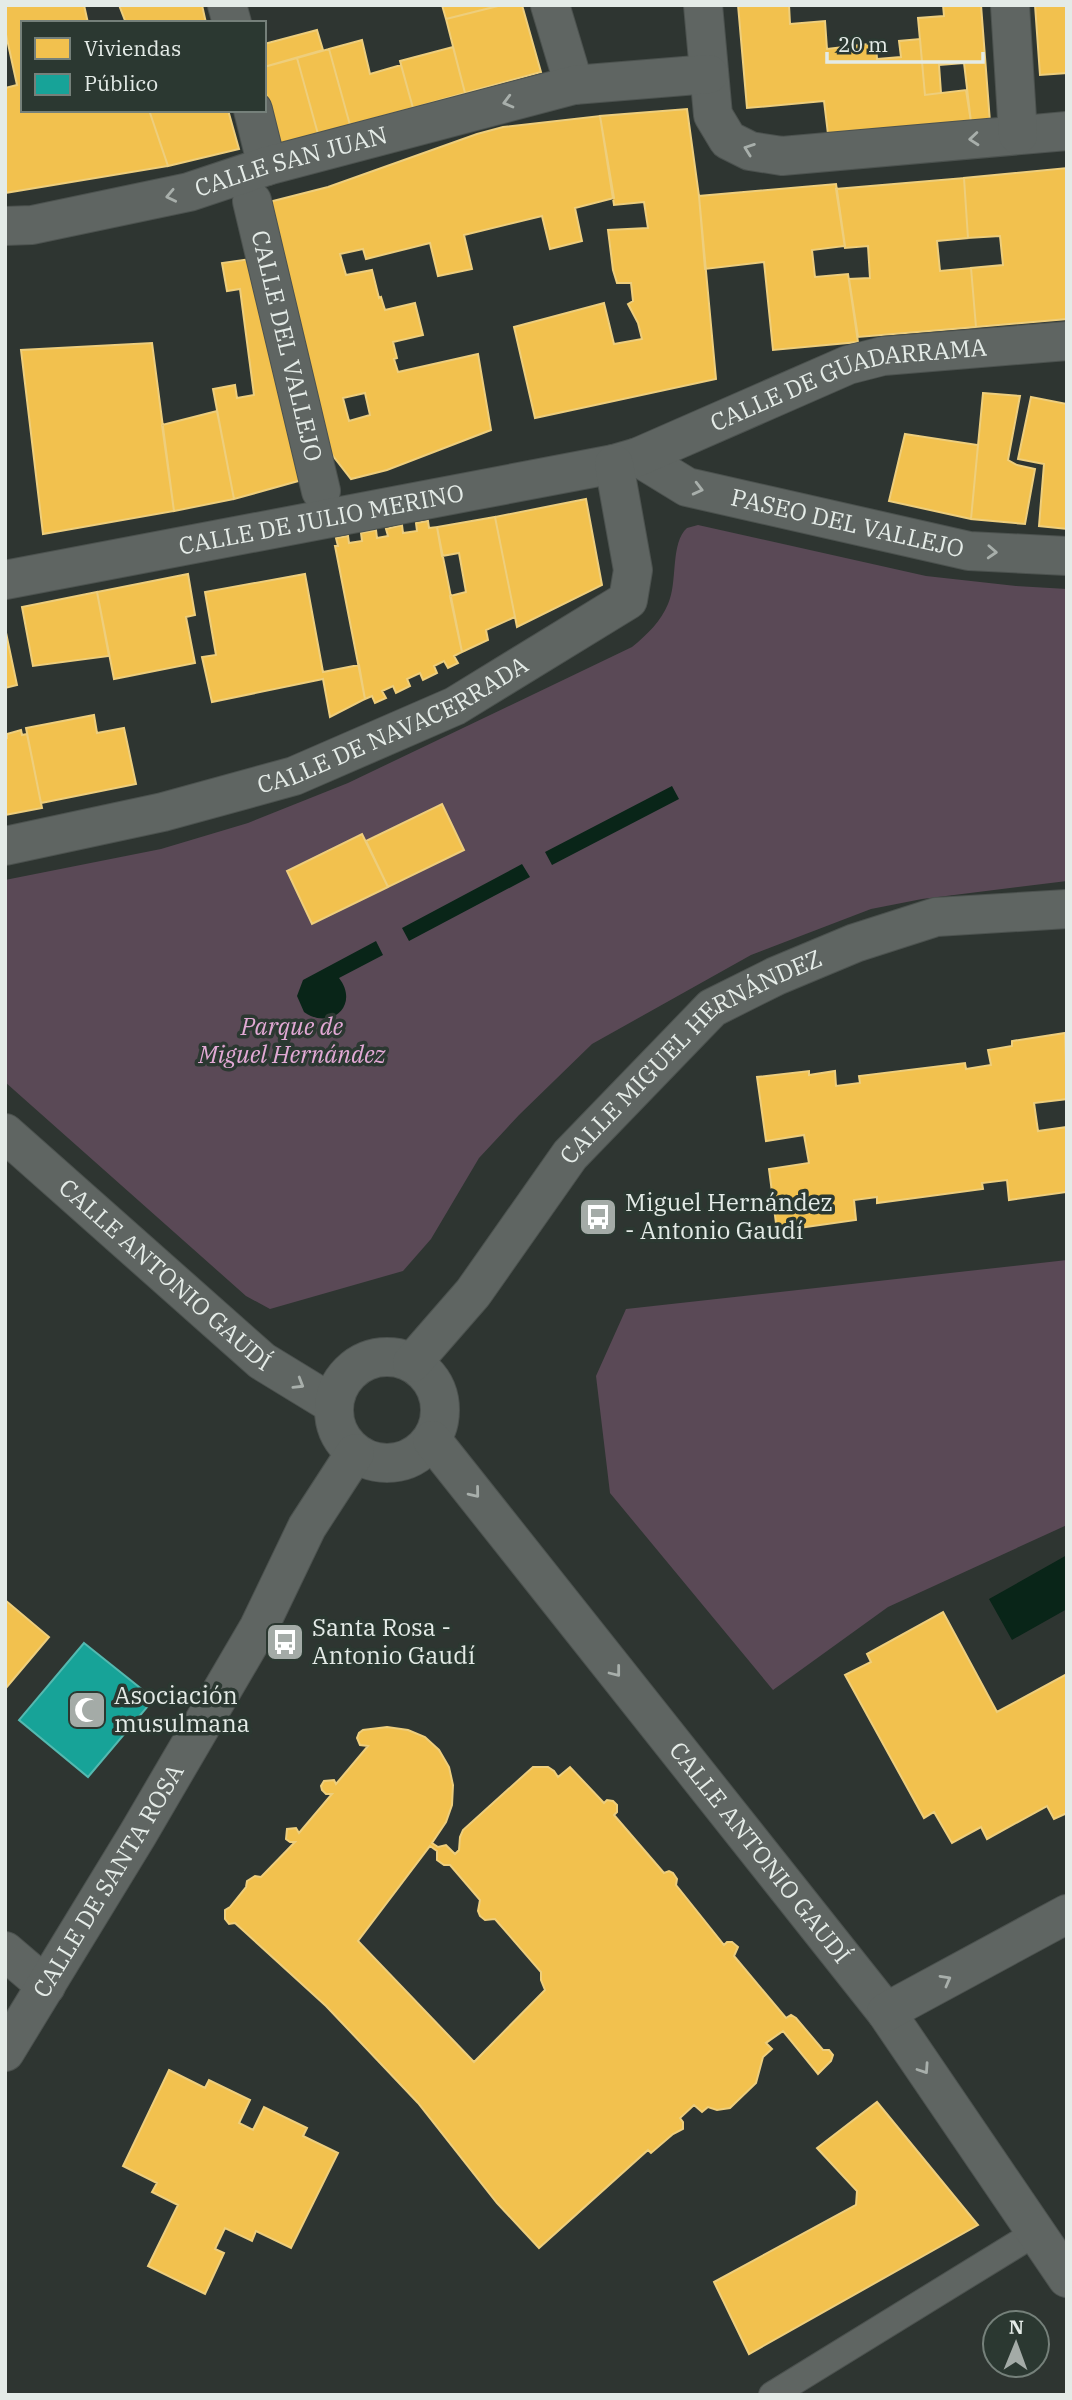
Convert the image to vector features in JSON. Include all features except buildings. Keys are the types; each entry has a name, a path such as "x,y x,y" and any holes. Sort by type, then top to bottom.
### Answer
{"street":[{"path":"550,5 575,85"},
{"path":"703,5 713,115 728,140 750,151 782,156 1067,131"},
{"path":"1010,5 1018,135"},
{"name":"CALLE SAN JUAN","path":"5,226 32,225 189,192 259,184 575,85 709,74"},
{"name":"CALLE DEL VALLEJO","path":"253,112 259,184 321,491"},
{"name":"CALLE DE GUADARRAMA","path":"626,460 848,365 883,356 1067,341"},
{"name":"PASEO DEL VALLEJO","path":"626,460 687,487 969,551 1067,556"},
{"name":"CALLE DE JULIO MERINO","path":"5,580 626,460"},
{"name":"CALLE DE NAVACERRADA","path":"5,846 163,812 294,776 455,706 628,600 633,570 626,460"},
{"name":"CALLE MIGUEL HERNÁNDEZ","path":"412,1363 473,1293 570,1155 712,1008 776,976 855,943 936,917 1067,909"},
{"name":"CALLE ANTONIO GAUDÍ","path":"5,1133 262,1361 334,1405"},
{"path":"392,1357 412,1363 431,1380 440,1400 440,1422 432,1440 412,1458 383,1464 355,1453 339,1434 334,1405 344,1380 356,1366 373,1360 392,1357"},
{"name":"CALLE ANTONIO GAUDÍ","path":"432,1440 886,2012 1067,2278"},
{"name":"CALLE DE SANTA ROSA","path":"5,2052 259,1627 307,1527 355,1453"},
{"path":"886,2012 1067,1914"},
{"path":"5,1951 46,1986"}],"lane":[{"path":"772,2395 1034,2233"}],"green space":[{"name":"Parque de Miguel Hernández","path":"698,525 926,576 1067,589 1067,881 922,899 871,909 751,955 592,1044 479,1158 431,1239 403,1271 270,1309 246,1296 5,1082 5,880 161,849 248,823 348,783 632,647 662,616 671,595 678,543 687,528"},
{"path":"1067,1260 1067,1525 888,1607 773,1690 610,1493 596,1376 626,1309"}],"shaded area":[{"path":"672,786 679,799 552,865 545,852"},
{"path":"522,864 530,877 409,941 402,928"},
{"path":"376,941 383,955 339,978 345,988 346,997 340,1012 324,1018 304,1012 297,996 303,980"},
{"path":"1067,1555 1067,1609 1012,1640 989,1599"}],"place":[{"name":"Miguel Hernández - Antonio Gaudí","path":"598,1217"},
{"name":"Santa Rosa - Antonio Gaudí","path":"285,1642"},
{"name":"Asociación musulmana","path":"87,1710"}]}
